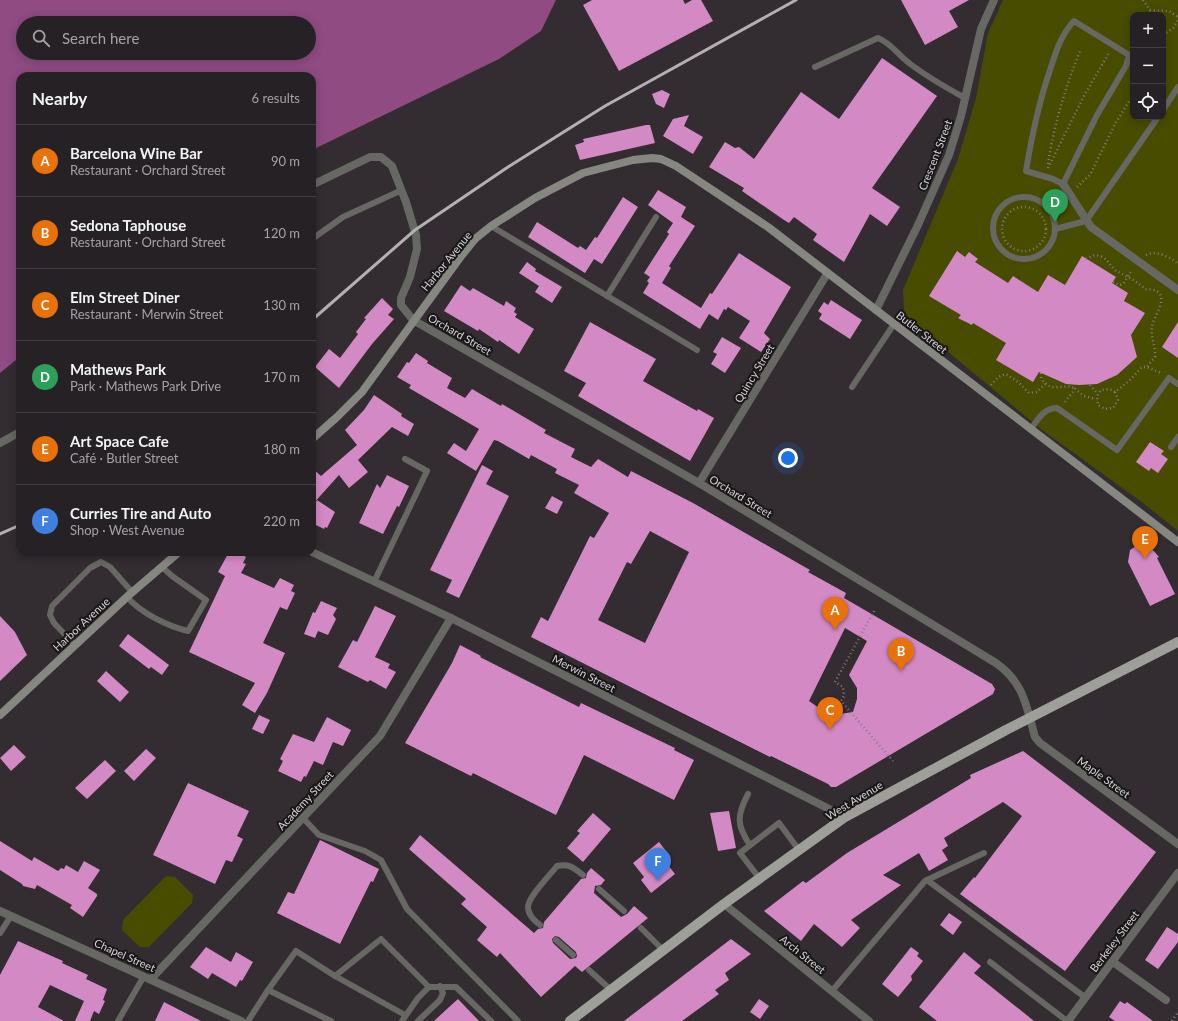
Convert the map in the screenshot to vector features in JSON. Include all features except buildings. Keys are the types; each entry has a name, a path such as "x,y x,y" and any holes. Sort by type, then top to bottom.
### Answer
{"main road":[{"name":"Butler Street","path":"642,158 662,159 676,166 768,227 827,274 1178,542"},
{"name":"Harbor Avenue","path":"316,435 362,392 413,320 475,239 491,226 535,198 583,173 642,158"},
{"name":"Harbor Avenue","path":"0,715 129,594 174,556"},
{"name":"West Avenue","path":"570,1021 724,904 845,817 1030,718 1178,642"}],"street":[{"name":"Crescent Street","path":"876,310 918,225 949,155 965,98 981,29 994,0"},
{"path":"316,183 370,157 381,157 392,166 402,190 415,230 416,249 410,277 400,298 401,305 413,320"},
{"path":"1063,184 1086,221 1140,263 1178,290"},
{"name":"Quincy Street","path":"699,483 827,274"},
{"name":"Orchard Street","path":"413,320 699,483 1002,667 1019,685 1030,718"},
{"path":"0,443 16,434"},
{"name":"Merwin Street","path":"316,554 451,618 845,817"},
{"name":"Academy Street","path":"148,977 303,818 380,736 451,618"},
{"name":"Maple Street","path":"1030,718 1035,736 1049,751 1178,844"},
{"name":"Berkeley Street","path":"1067,1021 1113,962 1178,873"},
{"name":"Arch Street","path":"724,904 869,1021"},
{"name":"Chapel Street","path":"0,911 148,977 241,1021"},
{"path":"1113,962 1166,1000"}],"lane":[{"path":"1074,21 1129,55 1129,60 1097,115 1063,184 1053,179 1026,171 1034,119 1058,44 1074,21"},
{"path":"815,67 878,38 888,41 898,55 927,77 965,98"},
{"path":"1166,106 1178,88"},
{"path":"1055,229 1086,221 1156,120"},
{"path":"316,236 343,217 402,190"},
{"path":"1024,197 1034,198 1050,210 1054,219 1055,229 1054,237 1045,251 1029,259 1021,259 1009,254 999,246 993,230 994,220 998,211 1005,204 1014,199 1024,197"},
{"path":"606,296 656,217"},
{"path":"491,226 697,350"},
{"path":"852,387 894,324"},
{"path":"1031,429 1050,408 1060,409 1116,450 1169,378 1178,384"},
{"path":"1171,447 1178,437"},
{"path":"374,582 427,471 406,459"},
{"path":"75,645 54,623 50,615 52,606 90,568 101,562 110,567 129,594 136,607 178,628 188,631 206,600 172,576 162,567"},
{"path":"748,794 739,810 742,832 750,845"},
{"path":"303,818 319,835 365,851 381,860 407,909 518,1021"},
{"path":"760,879 740,853 779,823 799,850"},
{"path":"832,991 927,880 984,852"},
{"path":"540,925 531,918 528,908 529,901 557,866 564,864 572,866 583,876"},
{"path":"927,880 1086,998"},
{"path":"599,889 624,911"},
{"path":"0,933 11,916"},
{"path":"640,928 663,950"},
{"path":"335,976 381,939 429,987"},
{"path":"556,940 573,955"},
{"path":"248,1021 296,951 404,1018 429,987 440,986 456,987 491,1021"},
{"path":"990,962 1067,1021"},
{"path":"589,970 610,990"},
{"path":"118,1021 148,977"},
{"path":"418,1021 440,1000 443,993 440,986"},
{"path":"268,990 331,1021"}],"path":[{"path":"1143,0 1150,10 1169,11 1176,13 1178,17"},
{"path":"1166,33 1173,28 1178,20"},
{"path":"1080,51 1066,84 1061,102 1048,168 1057,146 1114,45"},
{"path":"1077,188 1090,175 1115,124 1130,100"},
{"path":"1021,207 1028,207 1041,215 1046,228 1042,242 1037,247 1024,251 1010,246 1003,235 1002,227 1008,214 1021,207"},
{"path":"1113,282 1120,285 1125,282 1130,271 1140,263 1147,254 1154,253 1173,259 1178,264"},
{"path":"1086,259 1095,254 1104,257 1109,261 1114,270 1124,273 1127,277 1140,283 1145,289 1157,292 1161,298 1160,306 1152,325 1155,357 1147,367"},
{"path":"1115,392 1129,381 1142,367 1154,369"},
{"path":"1041,373 1041,378 1046,384 1059,389 1069,386 1084,396 1096,399"},
{"path":"990,387 998,377 1006,374 1018,382 1029,393 1037,392 1046,384"},
{"path":"1090,385 1098,394"},
{"path":"1060,409 1075,389"},
{"path":"1105,389 1115,392 1118,400 1112,408 1107,410 1101,408 1097,404 1096,399 1098,394 1105,389"},
{"path":"874,611 835,682 843,687 844,691 841,701 893,761"},
{"path":"1172,1021 1178,1012"}],"shaded area":[{"path":"0,0 556,0 541,31 499,59 316,148 316,72 16,72 16,360 0,373"},
{"path":"1003,0 1178,0 1178,531 1143,503 1042,430 911,321 904,310 903,290 958,159 976,98 988,33"},
{"path":"166,876 175,877 193,895 192,903 149,947 140,947 122,930 123,920"}],"railway":[{"path":"316,317 415,230 508,167 605,106 796,0"},
{"path":"0,534 16,527"}],"place":[{"name":"Mathews Park","path":"1055,222"},
{"name":"Art Space Cafe","path":"1145,559"},
{"name":"Barcelona Wine Bar","path":"835,630"},
{"name":"Sedona Taphouse","path":"901,671"},
{"name":"Elm Street Diner","path":"830,730"},
{"name":"Curries Tire and Auto","path":"658,881"}]}
